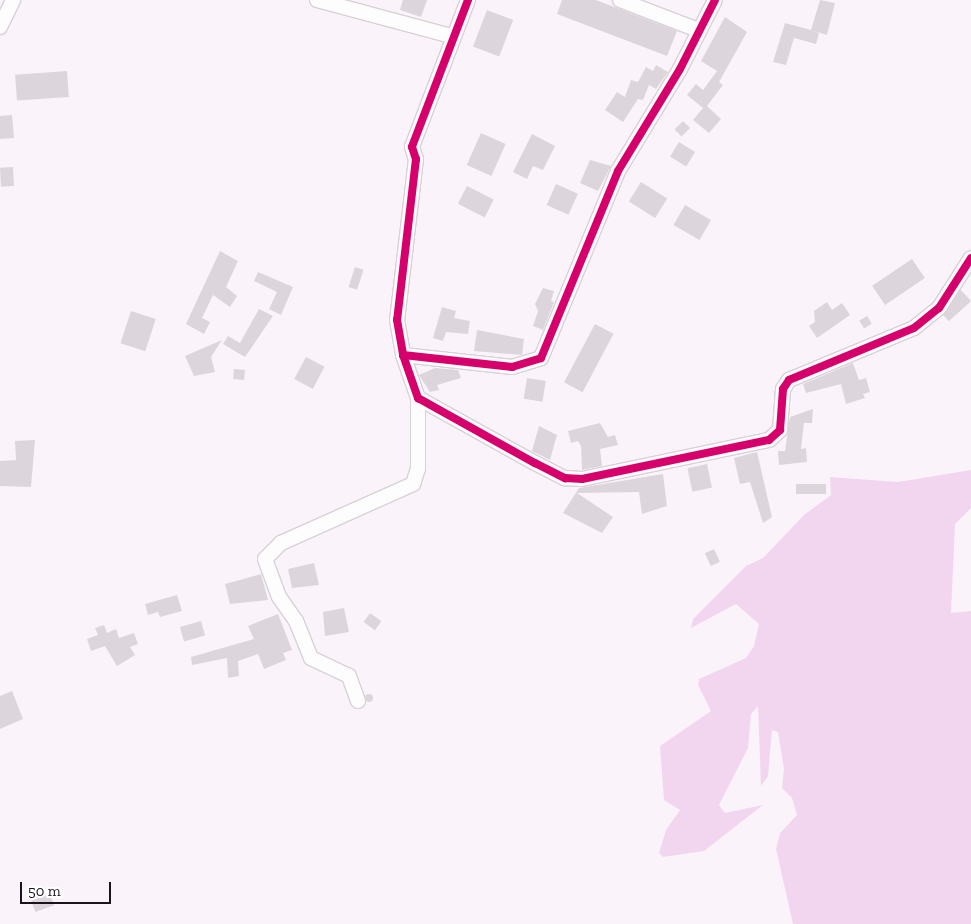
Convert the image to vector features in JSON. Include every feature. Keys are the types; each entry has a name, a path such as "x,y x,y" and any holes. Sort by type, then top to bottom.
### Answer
{"street":[{"path":"0,27 12,0"},
{"path":"317,0 451,36"},
{"path":"358,702 349,676 311,658 296,621 279,597 265,558 281,543 413,484 418,469 418,398 403,355 397,320 416,159 412,147 451,36 468,0"},
{"path":"620,0 698,30"},
{"path":"403,355 512,368 541,358 618,171 680,69 698,30 715,0"},
{"path":"418,398 565,478 628,472 750,447 780,430 783,389 789,380 914,328 939,308 971,258"}],"shaded area":[{"path":"971,470 971,508 955,524 951,613 971,611 971,924 793,924 776,849 780,833 797,815 792,798 782,788 784,769 778,732 772,730 768,776 761,786 758,706 751,714 748,748 719,805 725,813 763,805 704,851 663,857 659,853 666,830 680,810 664,800 660,746 711,711 698,685 699,679 746,658 754,646 759,624 736,604 691,628 693,619 746,566 763,558 804,515 831,495 830,477 898,482"}],"building":[{"path":"403,0 427,0 421,17 400,10"},
{"path":"562,0 596,0 677,31 667,56 557,14"},
{"path":"820,0 835,3 827,35 811,30"},
{"path":"487,10 513,20 499,56 473,46"},
{"path":"725,17 747,32 719,82 723,85 707,106 721,119 709,133 693,120 703,108 687,95 696,84 703,90 717,71 701,61"},
{"path":"785,23 819,33 816,44 794,38 786,65 773,62"},
{"path":"656,65 668,72 656,89 649,85 643,100 638,99 623,122 605,110 617,92 625,97 631,80 638,82 646,67 653,71"},
{"path":"67,71 69,97 17,101 15,75"},
{"path":"12,115 14,138 0,139 0,116"},
{"path":"683,121 690,128 682,137 675,129"},
{"path":"481,133 506,144 491,176 467,165"},
{"path":"532,134 555,146 543,170 533,166 527,179 513,172"},
{"path":"679,142 695,152 686,166 670,156"},
{"path":"590,160 611,166 598,191 580,183"},
{"path":"13,167 14,186 1,187 0,168"},
{"path":"641,182 667,198 655,218 629,202"},
{"path":"556,184 578,194 569,215 547,205"},
{"path":"467,186 494,200 485,217 458,204"},
{"path":"685,205 711,220 699,240 674,225"},
{"path":"220,251 238,261 226,287 237,296 230,307 213,295 202,318 210,322 204,334 186,324"},
{"path":"912,259 925,278 885,305 872,286"},
{"path":"355,267 364,270 357,290 349,287"},
{"path":"258,272 293,287 281,315 269,309 277,292 254,281"},
{"path":"543,288 554,291 551,301 554,302 543,330 533,326 538,311 535,304"},
{"path":"961,290 971,301 949,321 939,310"},
{"path":"827,302 832,310 842,303 850,315 817,338 809,326 815,322 814,311"},
{"path":"442,307 456,311 454,318 470,321 468,334 446,332 443,341 433,338"},
{"path":"259,309 273,316 245,357 223,344 228,336 240,343"},
{"path":"131,311 156,319 145,351 120,343"},
{"path":"867,316 872,324 864,328 859,321"},
{"path":"595,324 614,334 583,392 564,382"},
{"path":"477,330 524,339 522,355 474,351"},
{"path":"222,340 211,357 215,372 194,376 185,356"},
{"path":"306,357 325,367 313,389 294,379"},
{"path":"853,363 859,380 866,378 870,392 863,394 865,398 846,404 841,384 806,393 803,384"},
{"path":"435,368 458,370 461,378 437,385 439,390 430,392 419,375"},
{"path":"234,369 245,370 244,380 233,379"},
{"path":"527,378 546,381 542,402 524,399"},
{"path":"813,409 812,423 804,423 801,449 806,448 807,462 779,465 778,451 785,451 790,417"},
{"path":"600,423 608,437 615,435 618,445 600,449 602,466 582,470 581,446 578,441 571,443 568,431"},
{"path":"539,426 557,435 550,460 532,451"},
{"path":"35,440 31,487 0,486 0,461 16,460 15,441"},
{"path":"757,452 772,517 763,523 750,482 740,484 734,458"},
{"path":"707,464 712,487 692,492 687,468"},
{"path":"663,474 667,506 642,514 639,492 577,493 613,517 602,533 563,513 579,488"},
{"path":"796,484 826,484 826,494 796,494"},
{"path":"714,549 720,562 711,566 705,553"},
{"path":"314,563 319,585 292,588 288,569"},
{"path":"261,574 268,600 230,604 225,584"},
{"path":"177,595 182,611 160,617 158,612 148,615 145,604"},
{"path":"344,608 349,632 325,636 323,612"},
{"path":"370,613 381,621 375,630 364,622"},
{"path":"278,614 292,650 283,653 286,660 264,669 258,654 238,661 239,676 228,678 227,658 192,665 191,657 254,639 248,626"},
{"path":"201,621 205,635 184,641 180,627"},
{"path":"104,625 107,633 116,629 119,638 134,633 138,644 130,647 135,655 117,666 105,646 91,651 87,639 98,635 95,628"},
{"path":"12,691 23,719 0,729 0,696"},
{"path":"369,694 373,698 369,702 365,698"},
{"path":"50,894 54,905 35,912 31,901"}],"cycle path":[{"path":"468,0 412,147 416,159 397,320 403,355 418,398 535,463 565,478 582,479 769,440 780,430 783,389 789,380 914,328 939,308 971,258"},
{"path":"403,355 512,367 541,358 618,171 680,69 715,0"}]}
